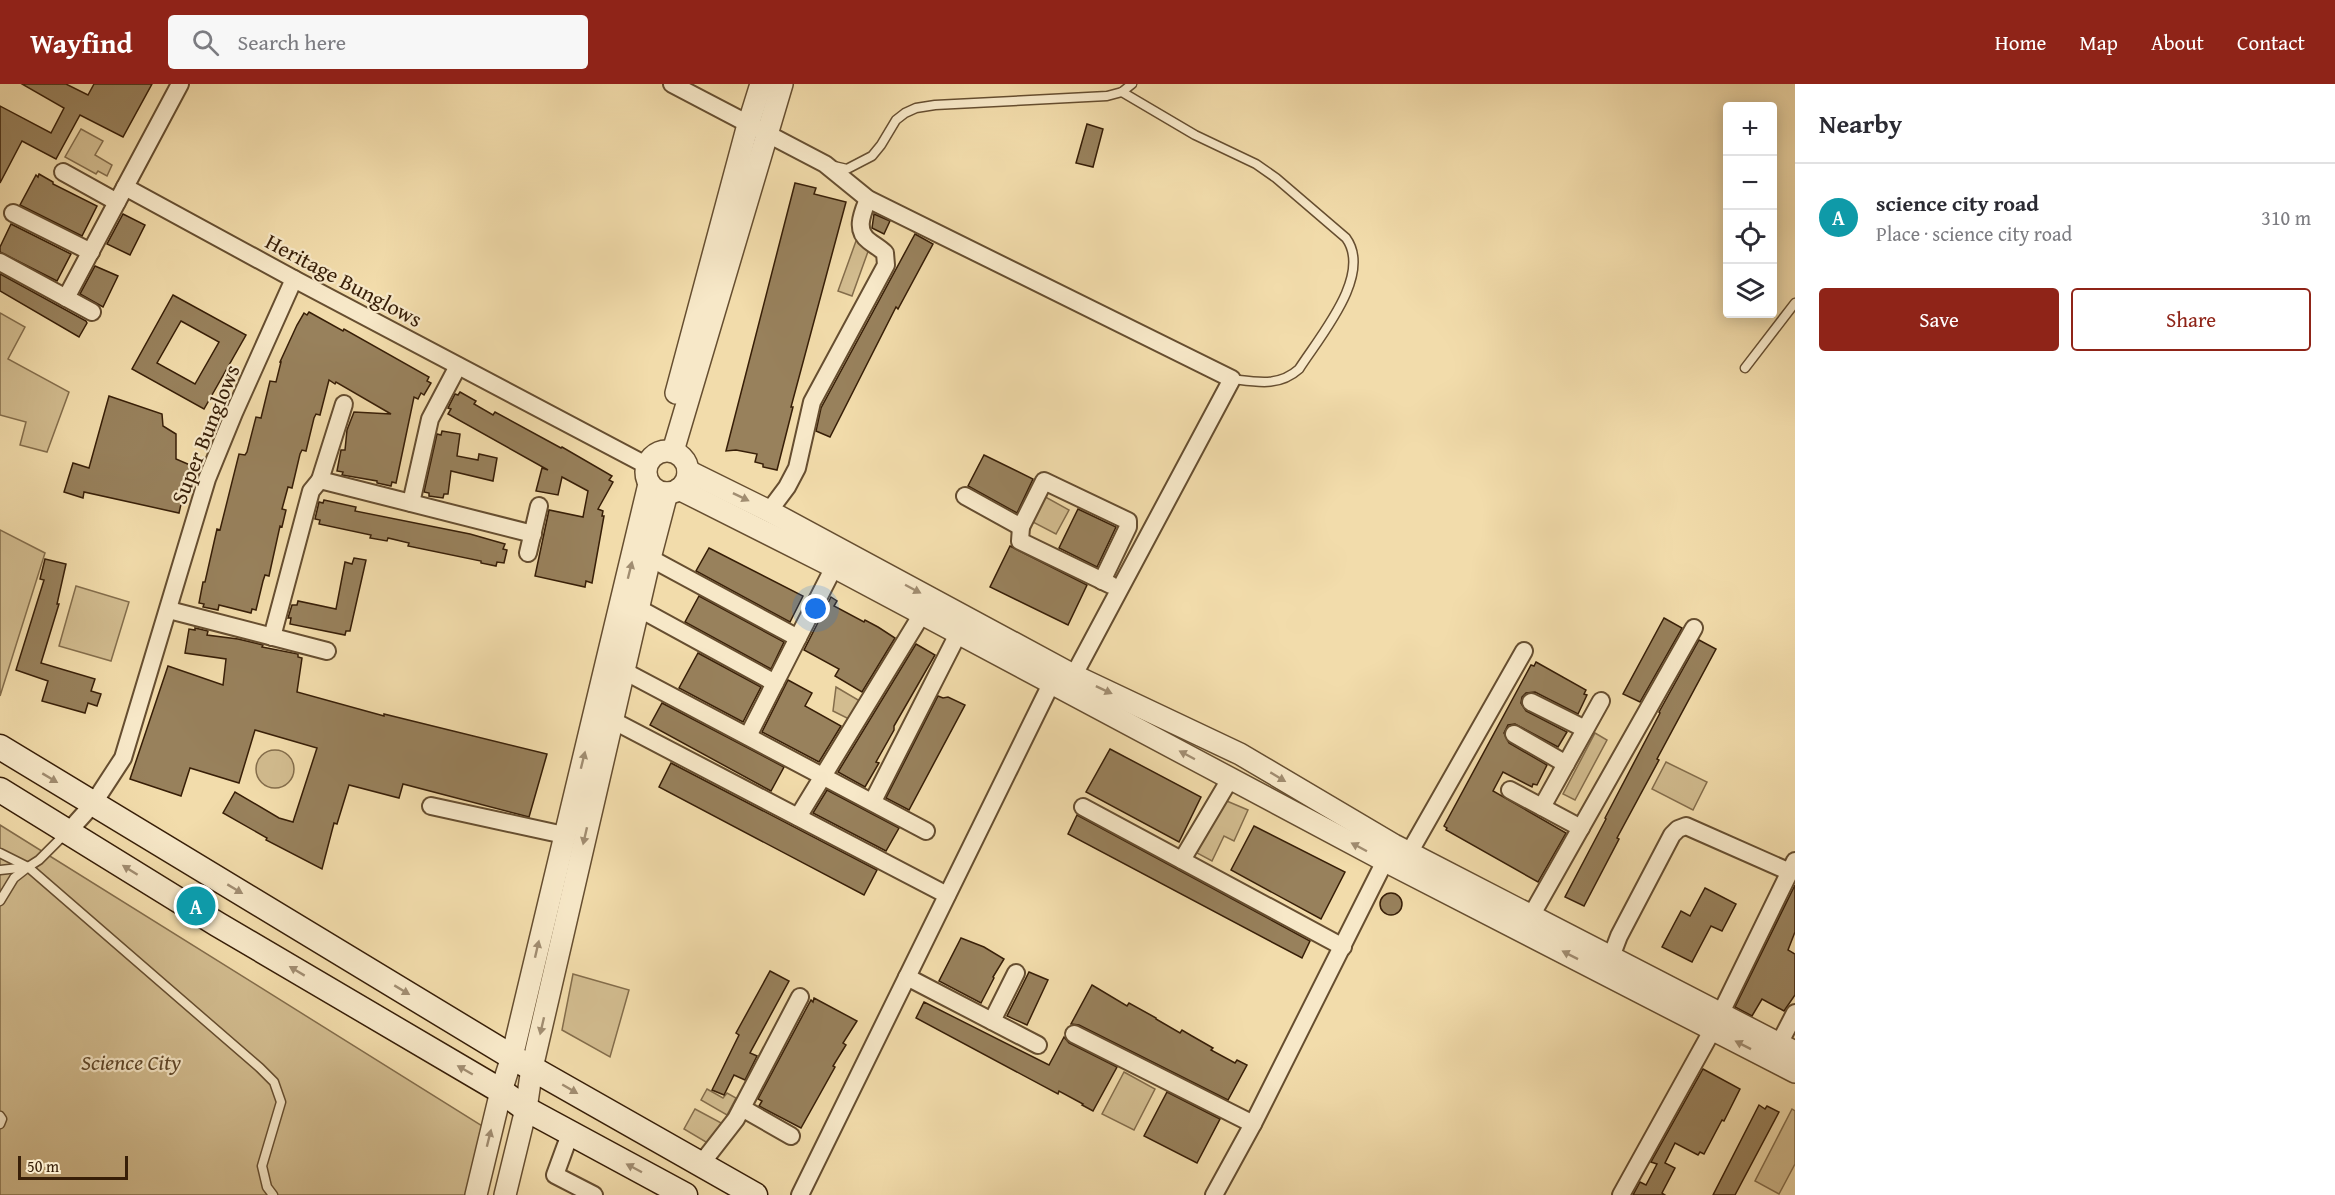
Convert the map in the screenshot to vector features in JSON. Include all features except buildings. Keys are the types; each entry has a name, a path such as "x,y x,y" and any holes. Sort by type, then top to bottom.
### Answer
{"main road":[{"path":"0,747 522,1062 755,1195"},
{"path":"0,790 217,924 501,1091 526,1109 685,1195"}],"street":[{"path":"66,298 180,84"},
{"path":"672,84 825,164 868,199 1232,379 1119,589 1063,683 948,895 800,1195"},
{"path":"476,1195 501,1091 522,1062 612,720 650,558 666,472 758,128 761,84"},
{"path":"758,128 782,84"},
{"name":"Heritage Bunglows","path":"63,172 121,195 294,279 666,472"},
{"path":"769,511 787,487 797,468 813,402 886,265 885,253 866,239 861,229 860,222 868,199"},
{"path":"13,213 91,252"},
{"path":"0,262 92,312"},
{"name":"Super Bunglows","path":"68,832 93,804 123,758 207,479 294,279"},
{"path":"411,503 430,419 458,366"},
{"path":"272,637 311,491 320,480 344,404"},
{"path":"1043,469 1152,528"},
{"path":"666,472 769,511 1230,779 1531,916 1611,957 1717,1021 1795,1072"},
{"path":"666,472 958,634 1063,683 1240,754 1396,853 1717,1021 1787,1048 1795,1014"},
{"path":"505,1195 526,1109 522,1062 564,835 640,529 666,472"},
{"path":"320,480 533,534"},
{"path":"1102,580 1128,527 1128,521 1044,481 1021,526 1020,541 1119,589"},
{"path":"964,496 1021,526"},
{"path":"528,553 539,506"},
{"path":"650,558 798,638"},
{"path":"748,736 834,567"},
{"path":"638,608 775,683"},
{"path":"169,610 327,651"},
{"path":"798,817 922,614"},
{"path":"1531,916 1694,628"},
{"path":"873,801 958,634"},
{"path":"1214,1195 1253,1124 1343,947 1396,853 1524,651"},
{"path":"624,671 926,831"},
{"path":"1542,807 1601,700"},
{"path":"1531,702 1585,729"},
{"path":"612,720 948,895"},
{"path":"1514,734 1566,764"},
{"path":"1182,860 1230,779"},
{"path":"1510,790 1581,828"},
{"path":"431,806 564,835"},
{"path":"1083,807 1343,947"},
{"path":"1611,957 1629,916 1672,835 1678,829 1686,826 1792,866 1717,1021 1621,1195"},
{"path":"992,1021 1016,973"},
{"path":"907,977 1038,1045"},
{"path":"701,1164 731,1125 800,997"},
{"path":"1074,1034 1253,1124"},
{"path":"741,1108 791,1136"},
{"path":"570,1134 555,1175 594,1195"}],"lane":[{"path":"825,164 847,169 860,164 877,150 896,120 916,108 1107,96 1122,92 1132,84"},
{"path":"1122,92 1195,135 1256,164 1346,238 1350,244 1354,266 1349,290 1299,369 1291,376 1279,381 1232,379"},
{"path":"1745,368 1795,303"},
{"path":"0,901 14,878 39,860 68,832"},
{"path":"0,853 28,867 274,1082 281,1102 262,1166 267,1187 273,1195"},
{"path":"0,870 28,867"},
{"path":"0,1116 2,1119 0,1124"}],"green space":[{"path":"81,129 103,141 95,155 112,165 107,176 98,171 96,174 65,157"},
{"path":"856,241 870,246 852,296 838,291"},
{"path":"0,313 25,327 8,359 69,392 47,452 20,445 26,422 0,415"},
{"path":"1040,494 1069,510 1056,534 1027,519"},
{"path":"0,530 45,553 0,696"},
{"path":"76,586 129,602 111,661 59,646"},
{"path":"836,687 865,704 855,722 833,711"},
{"path":"1595,733 1607,740 1575,800 1563,794"},
{"path":"275,750 282,751 288,756 293,762 293,776 288,782 282,787 275,788 268,787 262,782 257,776 256,769 257,762 262,756 268,751"},
{"path":"1666,762 1707,782 1693,810 1652,789"},
{"path":"1222,799 1248,810 1234,841 1224,836 1212,861 1197,853"},
{"name":"Science City","path":"0,825 484,1127 468,1195 0,1195"},
{"path":"573,974 629,990 610,1057 562,1030"},
{"path":"1124,1072 1155,1089 1134,1130 1102,1114"},
{"path":"707,1089 723,1098 727,1093 736,1098 727,1115 701,1100"},
{"path":"695,1109 725,1125 711,1145 684,1129"},
{"path":"1792,1109 1795,1111 1795,1164 1779,1194 1755,1181"}],"place":[{"name":"science city road","path":"196,906"}]}
